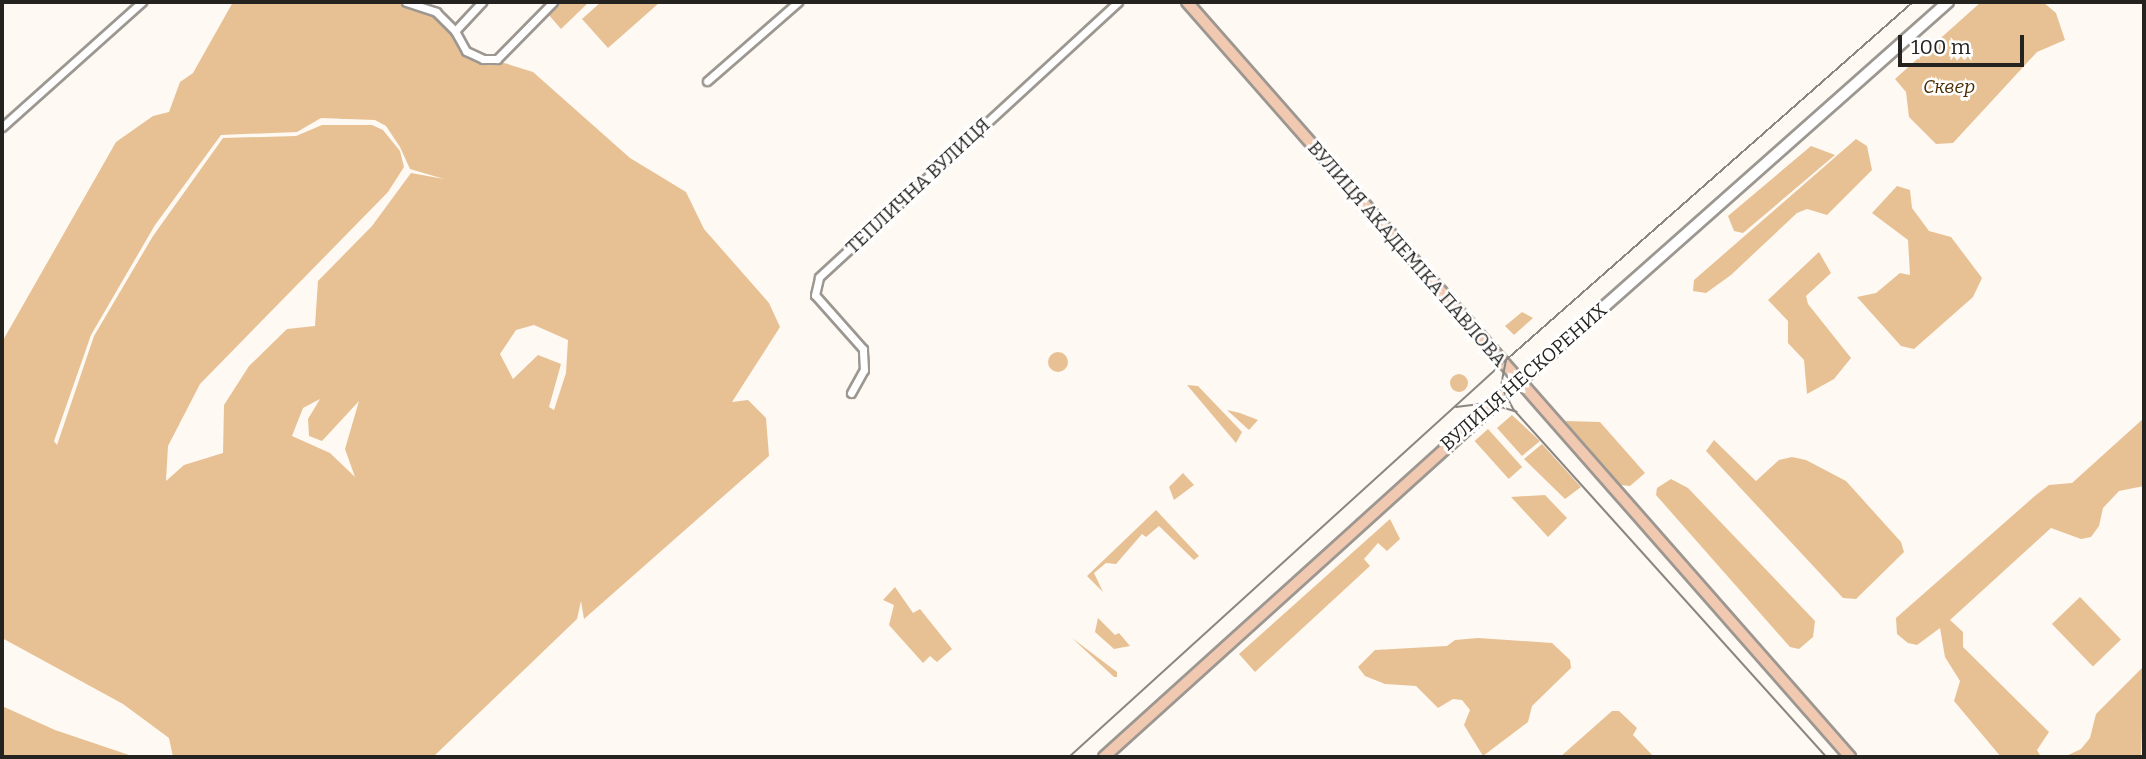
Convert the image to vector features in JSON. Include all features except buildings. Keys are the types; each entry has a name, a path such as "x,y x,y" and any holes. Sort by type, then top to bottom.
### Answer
{"main road":[{"name":"ВУЛИЦЯ АКАДЕМІКА ПАВЛОВА","path":"1187,2 1850,757"},
{"name":"ВУЛИЦЯ НЕСКОРЕНИХ","path":"1104,757 1519,382 1948,2"}],"street":[{"path":"2,127 142,2"},
{"path":"405,2 436,12 455,31 466,51 483,59 497,59 553,2"},
{"path":"455,31 482,2"},
{"path":"707,81 798,2"},
{"name":"ТЕПЛИЧНА ВУЛИЦЯ","path":"850,393 864,370 863,349 815,295 819,277 1118,2"}],"green space":[{"path":"233,2 406,2 427,7 455,31 466,51 533,72 630,158 686,192 704,229 769,303 780,327 732,402 748,400 766,418 769,456 584,619 581,601 577,619 433,757 173,757 169,738 123,704 2,638 2,342 116,142 153,116 169,112 180,82 193,73","holes":["321,118 375,120 386,126 400,147 410,169 444,179 411,173 372,226 318,281 315,326 287,329 249,366 224,405 223,453 184,465 166,481 168,446 200,384 388,192 404,167 400,151 383,130 372,125 322,125 296,136 223,138 153,236 94,336 57,445 54,441 91,335 155,225 221,135 297,132","534,325 568,340 566,373 554,410 549,407 561,364 538,355 513,379 500,354 516,330","320,399 308,419 309,436 322,441 359,401 345,449 355,477 330,453 292,436 303,408"]},
{"path":"560,2 589,2 561,29 548,14"},
{"path":"601,2 659,3 608,48 582,19"},
{"name":"Сквер","path":"1981,2 2043,2 2056,13 2065,40 2037,52 1953,143 1936,144 1909,117 1906,92 1895,79"},
{"path":"1856,139 1867,146 1872,170 1827,215 1807,209 1797,213 1731,275 1706,293 1693,291 1694,280"},
{"path":"1811,146 1835,155 1743,233 1734,231 1728,216"},
{"path":"1897,186 1910,190 1912,208 1929,231 1951,237 1982,278 1973,297 1914,349 1901,346 1857,297 1876,293 1900,273 1910,275 1908,240 1872,213"},
{"path":"1819,252 1831,273 1806,296 1808,304 1851,358 1834,379 1807,394 1804,360 1788,343 1788,321 1768,300"},
{"path":"1522,312 1533,318 1514,335 1505,326"},
{"path":"1058,352 1065,355 1068,362 1065,369 1058,372 1051,369 1048,362 1051,355"},
{"path":"1459,374 1465,377 1468,383 1465,389 1459,392 1453,389 1450,383 1453,377"},
{"path":"1187,385 1198,386 1242,432 1236,443"},
{"path":"1227,410 1240,413 1258,420 1249,430"},
{"path":"1512,415 1540,441 1522,456 1497,428"},
{"path":"2144,418 2144,486 2119,491 2103,508 2099,526 2091,537 2081,539 2051,528 1950,620 1963,632 1963,647 2049,732 2037,750 2041,757 2001,757 1954,701 1960,681 1945,657 1940,628 1917,645 1908,643 1897,634 1896,618 2036,495 2049,485 2072,483"},
{"path":"1565,421 1600,422 1645,473 1630,486 1621,485"},
{"path":"1488,429 1522,467 1509,479 1475,441"},
{"path":"1714,440 1756,481 1779,460 1792,457 1806,460 1846,481 1901,542 1904,552 1856,599 1843,598 1706,451"},
{"path":"1542,444 1581,487 1565,499 1524,459"},
{"path":"1183,473 1194,485 1174,500 1169,487"},
{"path":"1671,479 1688,488 1815,621 1813,637 1799,649 1790,647 1656,495 1657,488"},
{"path":"1545,495 1567,518 1548,537 1511,497"},
{"path":"1156,510 1199,556 1194,560 1159,526 1146,537 1142,534 1116,564 1106,563 1094,573 1103,592 1087,576"},
{"path":"1390,519 1400,539 1387,551 1378,543 1364,559 1370,566 1255,672 1239,654"},
{"path":"895,587 913,613 920,609 952,649 937,662 930,656 923,663 889,625 894,605 883,600"},
{"path":"2080,597 2121,639 2093,667 2052,624"},
{"path":"1098,618 1115,635 1119,633 1130,646 1114,649 1095,632"},
{"path":"1072,638 1117,672 1117,677 1114,677"},
{"path":"1478,638 1552,643 1570,660 1571,668 1532,706 1528,722 1483,756 1464,725 1470,710 1462,700 1453,699 1438,708 1416,686 1385,684 1365,676 1358,667 1375,650 1447,646 1455,640"},
{"path":"2144,666 2141,757 2064,757 2081,749 2090,738 2096,714"},
{"path":"2,706 55,730 135,757 2,757"},
{"path":"1612,711 1619,711 1637,728 1633,735 1654,757 1560,757"}],"tram line":[{"path":"1069,757 1506,360 1913,2"},
{"path":"1506,360 1501,386 1513,409 1826,757"},
{"path":"1456,407 1488,403 1517,412"}]}
